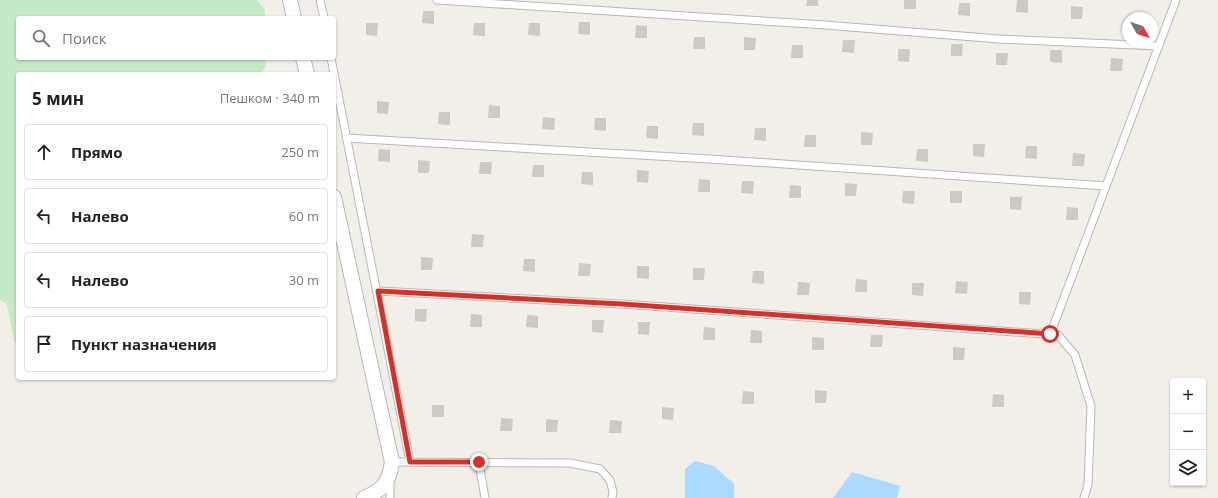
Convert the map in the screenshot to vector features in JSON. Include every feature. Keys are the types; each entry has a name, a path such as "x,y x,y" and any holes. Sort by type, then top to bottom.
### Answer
{"street":[{"path":"290,0 294,16"},
{"path":"304,60 306,72"},
{"path":"336,208 391,469 379,491 364,498"}],"lane":[{"path":"320,0 324,16"},
{"path":"438,0 794,23 999,39 1122,44"},
{"path":"1158,46 1176,0"},
{"path":"1050,334 1157,48"},
{"path":"331,60 334,72"},
{"path":"336,85 378,291 410,462"},
{"path":"346,138 709,159 1106,186"},
{"path":"378,291 622,304 1058,335 1075,355 1091,406 1088,485 1084,498"},
{"path":"390,498 391,469 410,462 570,463 600,469 610,480 613,492 612,498"},
{"path":"479,462 485,498"}],"green space":[{"path":"0,0 257,0 265,10 265,16 16,16 16,60 266,60 266,65 262,72 16,72 16,343 14,341 7,304 0,300"}],"water":[{"path":"695,461 714,466 734,484 734,498 685,498 685,469"},
{"path":"852,472 900,486 897,498 833,498"}],"building":[{"path":"807,0 818,0 818,6 806,6"},
{"path":"904,0 916,0 916,9 904,9"},
{"path":"1017,0 1028,0 1028,13 1016,12"},
{"path":"959,3 970,3 970,16 958,15"},
{"path":"1071,6 1083,7 1082,19 1071,19"},
{"path":"423,11 434,11 434,24 422,23"},
{"path":"579,22 590,22 590,35 578,34"},
{"path":"366,23 378,23 377,36 366,35"},
{"path":"474,23 485,23 485,36 473,35"},
{"path":"529,23 540,23 540,36 528,35"},
{"path":"636,25 647,26 647,38 635,38"},
{"path":"694,37 705,37 705,49 693,49"},
{"path":"744,37 756,38 755,50 744,50"},
{"path":"843,40 855,40 854,53 842,52"},
{"path":"951,44 963,44 962,56 951,56"},
{"path":"792,45 803,45 803,58 791,58"},
{"path":"898,49 910,49 909,62 898,61"},
{"path":"1050,50 1062,50 1062,63 1050,62"},
{"path":"996,53 1008,53 1007,65 996,65"},
{"path":"1111,58 1123,59 1122,71 1110,71"},
{"path":"377,101 389,102 388,114 377,113"},
{"path":"489,105 500,106 500,118 488,118"},
{"path":"439,112 450,112 450,125 438,124"},
{"path":"543,117 555,118 554,130 542,129"},
{"path":"595,118 606,118 606,131 594,130"},
{"path":"693,123 704,123 704,136 692,135"},
{"path":"647,126 658,126 658,139 646,138"},
{"path":"755,128 766,128 766,141 754,140"},
{"path":"861,132 873,133 872,145 861,145"},
{"path":"805,135 816,135 816,147 804,147"},
{"path":"973,144 985,144 984,157 973,156"},
{"path":"1026,146 1037,146 1037,159 1025,158"},
{"path":"379,149 390,150 390,162 378,161"},
{"path":"917,149 928,149 928,162 916,161"},
{"path":"1073,153 1085,154 1084,166 1072,166"},
{"path":"418,160 430,161 429,173 418,173"},
{"path":"480,162 492,162 491,174 479,174"},
{"path":"533,165 544,165 544,177 532,177"},
{"path":"637,170 649,171 648,183 637,182"},
{"path":"582,172 593,172 593,185 581,184"},
{"path":"699,179 710,180 710,192 698,192"},
{"path":"742,181 754,181 753,194 741,193"},
{"path":"845,183 857,184 856,196 845,196"},
{"path":"790,185 801,186 801,198 789,198"},
{"path":"903,191 915,191 914,204 902,203"},
{"path":"950,191 962,191 962,203 950,203"},
{"path":"1010,197 1022,197 1021,210 1010,209"},
{"path":"1067,207 1078,208 1078,220 1066,220"},
{"path":"472,234 484,235 483,247 471,247"},
{"path":"421,257 433,258 432,270 421,270"},
{"path":"524,259 535,259 535,272 523,271"},
{"path":"579,263 591,264 590,276 578,276"},
{"path":"637,266 649,266 649,279 637,278"},
{"path":"693,268 705,268 704,280 693,280"},
{"path":"753,271 764,271 764,284 752,283"},
{"path":"856,279 867,280 867,292 855,292"},
{"path":"956,281 968,282 967,294 955,293"},
{"path":"798,282 810,283 809,295 797,295"},
{"path":"912,283 924,283 923,296 912,295"},
{"path":"1019,292 1031,292 1030,305 1019,304"},
{"path":"415,309 427,309 426,322 415,321"},
{"path":"471,314 482,315 482,327 470,327"},
{"path":"527,315 538,316 538,328 526,327"},
{"path":"592,320 604,320 603,333 592,332"},
{"path":"638,322 650,322 649,335 638,334"},
{"path":"704,327 715,328 715,340 703,340"},
{"path":"751,330 762,331 762,343 750,343"},
{"path":"871,335 883,335 882,347 870,347"},
{"path":"812,337 824,338 824,350 812,350"},
{"path":"953,347 965,348 964,360 953,360"},
{"path":"815,390 827,391 826,403 815,403"},
{"path":"743,391 754,392 754,404 742,404"},
{"path":"993,394 1004,395 1004,407 992,407"},
{"path":"432,405 444,405 444,417 432,417"},
{"path":"662,407 674,408 673,420 662,419"},
{"path":"501,418 513,419 512,431 500,431"},
{"path":"546,419 558,420 557,432 546,432"},
{"path":"610,420 622,421 621,433 609,433"}],"route":[{"path":"479,462 410,462 378,291 622,304 1050,334"}]}
